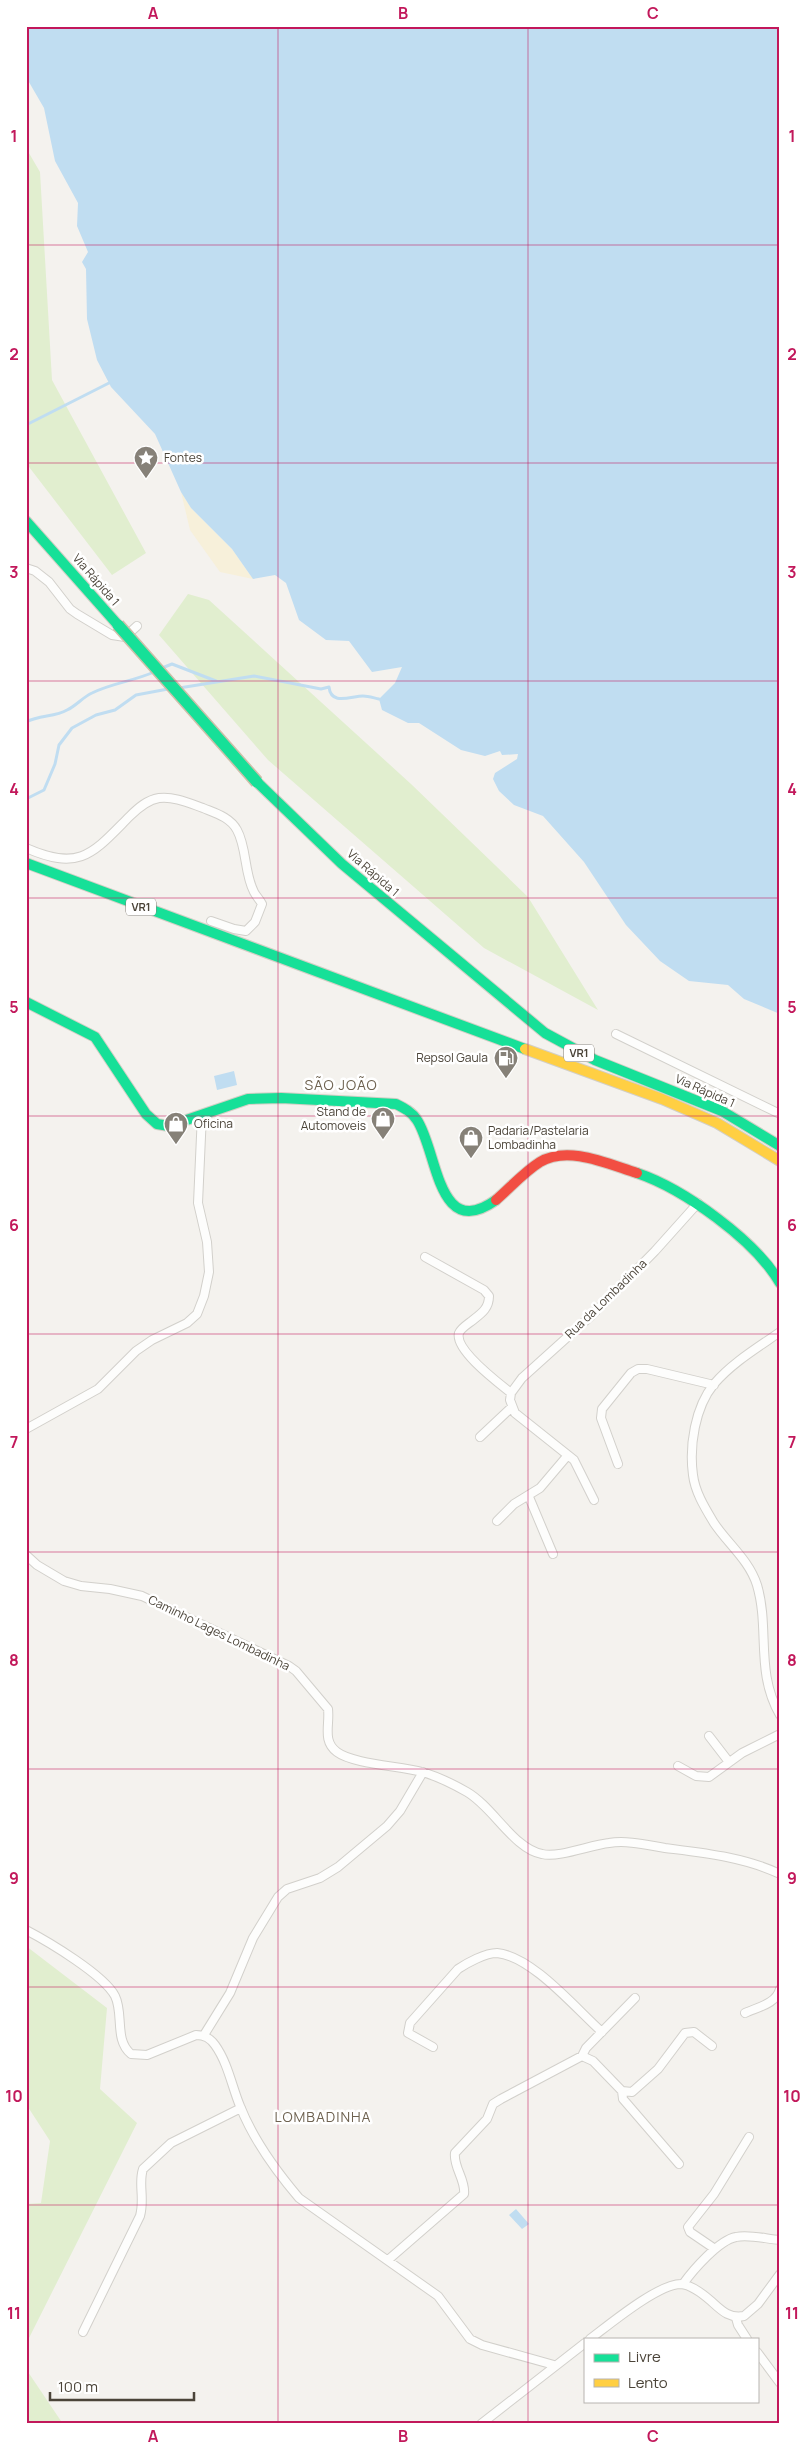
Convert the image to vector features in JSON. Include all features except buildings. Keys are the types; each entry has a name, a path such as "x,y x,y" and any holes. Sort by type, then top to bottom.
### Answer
{"main road":[{"name":"Via Rápida 1","path":"26,521 257,782 342,864 404,918 530,1021 562,1043 595,1060 722,1112 780,1146"},
{"name":"Via Rápida 1","path":"26,863 662,1099 717,1123 780,1161"},
{"path":"26,1002 94,1037 152,1121 162,1126 176,1125 202,1114 248,1099 281,1098 396,1104 412,1113 420,1123 444,1193 452,1204 464,1211 484,1209 532,1165 556,1155 570,1155 592,1160 638,1173 674,1188 698,1203 765,1262 780,1283"}],"street":[{"path":"26,568 35,571 49,582 70,609 112,635 125,637 137,626"},
{"path":"26,848 59,859 88,855 100,848 146,803 159,798 184,801 231,822 238,831 254,892 262,904 255,922 246,931 234,930 211,921"},
{"path":"616,1034 780,1114"},
{"path":"26,1429 98,1388 136,1350 187,1323 197,1314 204,1296 209,1272 207,1242 198,1203 202,1114"},
{"name":"Rua da Lombadinha","path":"511,1393 522,1378 593,1314 698,1203"},
{"path":"424,1256 484,1290 490,1296 485,1310 462,1328 459,1340 482,1369 511,1393 512,1407 520,1418 577,1464 594,1500"},
{"path":"780,1332 732,1367 714,1385 702,1406 694,1430 693,1475 700,1499 716,1525 745,1560 757,1583 762,1604 763,1660 773,1703 780,1715"},
{"path":"618,1464 601,1418 602,1409 631,1373 638,1369 646,1369 714,1385"},
{"path":"480,1437 512,1407"},
{"path":"497,1521 514,1504 529,1497 540,1488 568,1455"},
{"path":"529,1497 553,1554"},
{"name":"Caminho Lages Lombadinha","path":"26,1554 37,1565 64,1582 142,1596 289,1666 296,1671 328,1710 327,1733 330,1744 337,1752 349,1758 423,1772 468,1793 496,1816 519,1843 538,1853 554,1854 610,1842 633,1843 741,1860 780,1874"},
{"path":"678,1766 696,1776 709,1777 742,1753 780,1734"},
{"path":"709,1736 730,1762"},
{"path":"26,1930 82,1965 111,1989 116,1999 122,2043 131,2054 146,2055 186,2038 204,2035 230,1993 254,1938 278,1896 287,1889 320,1878 338,1867 387,1826 400,1810 423,1772"},
{"path":"433,2047 408,2033 410,2023 458,1969 466,1964 498,1953 530,1966 602,2032"},
{"path":"745,2013 776,1998 780,1989"},
{"path":"388,2260 464,2194 465,2189 454,2156 455,2152 487,2119 495,2103 582,2056 586,2048 635,1998"},
{"path":"622,2091 632,2092 641,2085 658,2069 685,2033 689,2031 700,2035 712,2046"},
{"path":"204,2035 216,2046 241,2108 283,2180 299,2198 438,2296 470,2339 482,2345 554,2365"},
{"path":"582,2056 592,2061 622,2091 623,2100 680,2164"},
{"path":"83,2332 140,2216 144,2204 141,2176 143,2169 171,2143 241,2108"},
{"path":"715,2249 690,2232 688,2227 714,2194 748,2137"},
{"path":"683,2284 715,2249 736,2237 780,2240"},
{"path":"736,2318 751,2312 780,2274"},
{"path":"591,2338 659,2291 671,2285 683,2284 701,2293 721,2310 736,2318 746,2338"},
{"path":"481,2424 584,2343"},
{"path":"758,2353 780,2383"}],"green space":[{"path":"26,148 40,172 52,380 146,553 112,575 26,463"},
{"path":"188,594 209,600 411,784 528,897 598,1010 484,948 268,760 159,635"},
{"path":"26,1946 107,2008 100,2089 137,2123 26,2344 26,2204 41,2203 50,2141 26,2104"},
{"path":"26,2369 63,2424 26,2424"}],"sand":[{"path":"181,492 191,508 232,549 253,579 220,572 190,530"}],"water":[{"path":"26,26 780,26 780,1014 744,999 728,985 689,981 660,961 626,925 584,862 543,816 514,805 499,791 493,779 495,773 517,759 518,754 502,755 500,751 485,756 461,750 419,723 408,723 382,710 379,699 395,683 402,667 372,672 349,641 326,640 299,620 286,583 275,575 253,579 232,549 191,508 181,492 155,434 111,387 97,360 87,319 86,269 82,262 88,252 77,226 78,203 55,161 44,108 26,77"},
{"path":"234,1071 237,1085 217,1090 214,1076"},
{"path":"516,2209 529,2224 522,2229 509,2215"}],"waterway":[{"path":"26,425 109,383"},
{"path":"162,668 172,664 216,681"},
{"path":"26,722 62,712 100,690 154,672"},
{"path":"179,688 254,676 321,689 329,687 333,696 342,699 363,696 379,699"},
{"path":"26,799 44,790 55,764 59,745 72,728 96,715 115,710 136,695 168,689"}],"traffic: fast":[{"path":"26,521 118,625"},
{"path":"118,625 257,782"},
{"path":"257,782 342,864 545,1033 595,1060 722,1111 780,1146"},
{"path":"26,863 525,1049"},
{"path":"26,1002 95,1037 146,1114 157,1124 169,1126 248,1099 281,1098 396,1104 410,1112 417,1120 424,1134 442,1188 451,1202 462,1210 477,1210 496,1200"},
{"path":"637,1173 676,1191 717,1218 754,1250 780,1283"}],"traffic: slow":[{"path":"525,1049 662,1099 717,1123 780,1161"}],"traffic: jam":[{"path":"496,1200 528,1170 551,1157 563,1155 588,1158 637,1173"}],"place":[{"name":"Fontes","path":"146,479"},
{"name":"Repsol Gaula","path":"506,1079"},
{"name":"Stand de Automoveis","path":"383,1140"},
{"name":"Oficina","path":"176,1145"},
{"name":"Padaria/Pastelaria Lombadinha","path":"471,1159"}],"district":[{"name":"SÃO JOÃO","path":"341,1085"},
{"name":"LOMBADINHA","path":"323,2117"}]}
